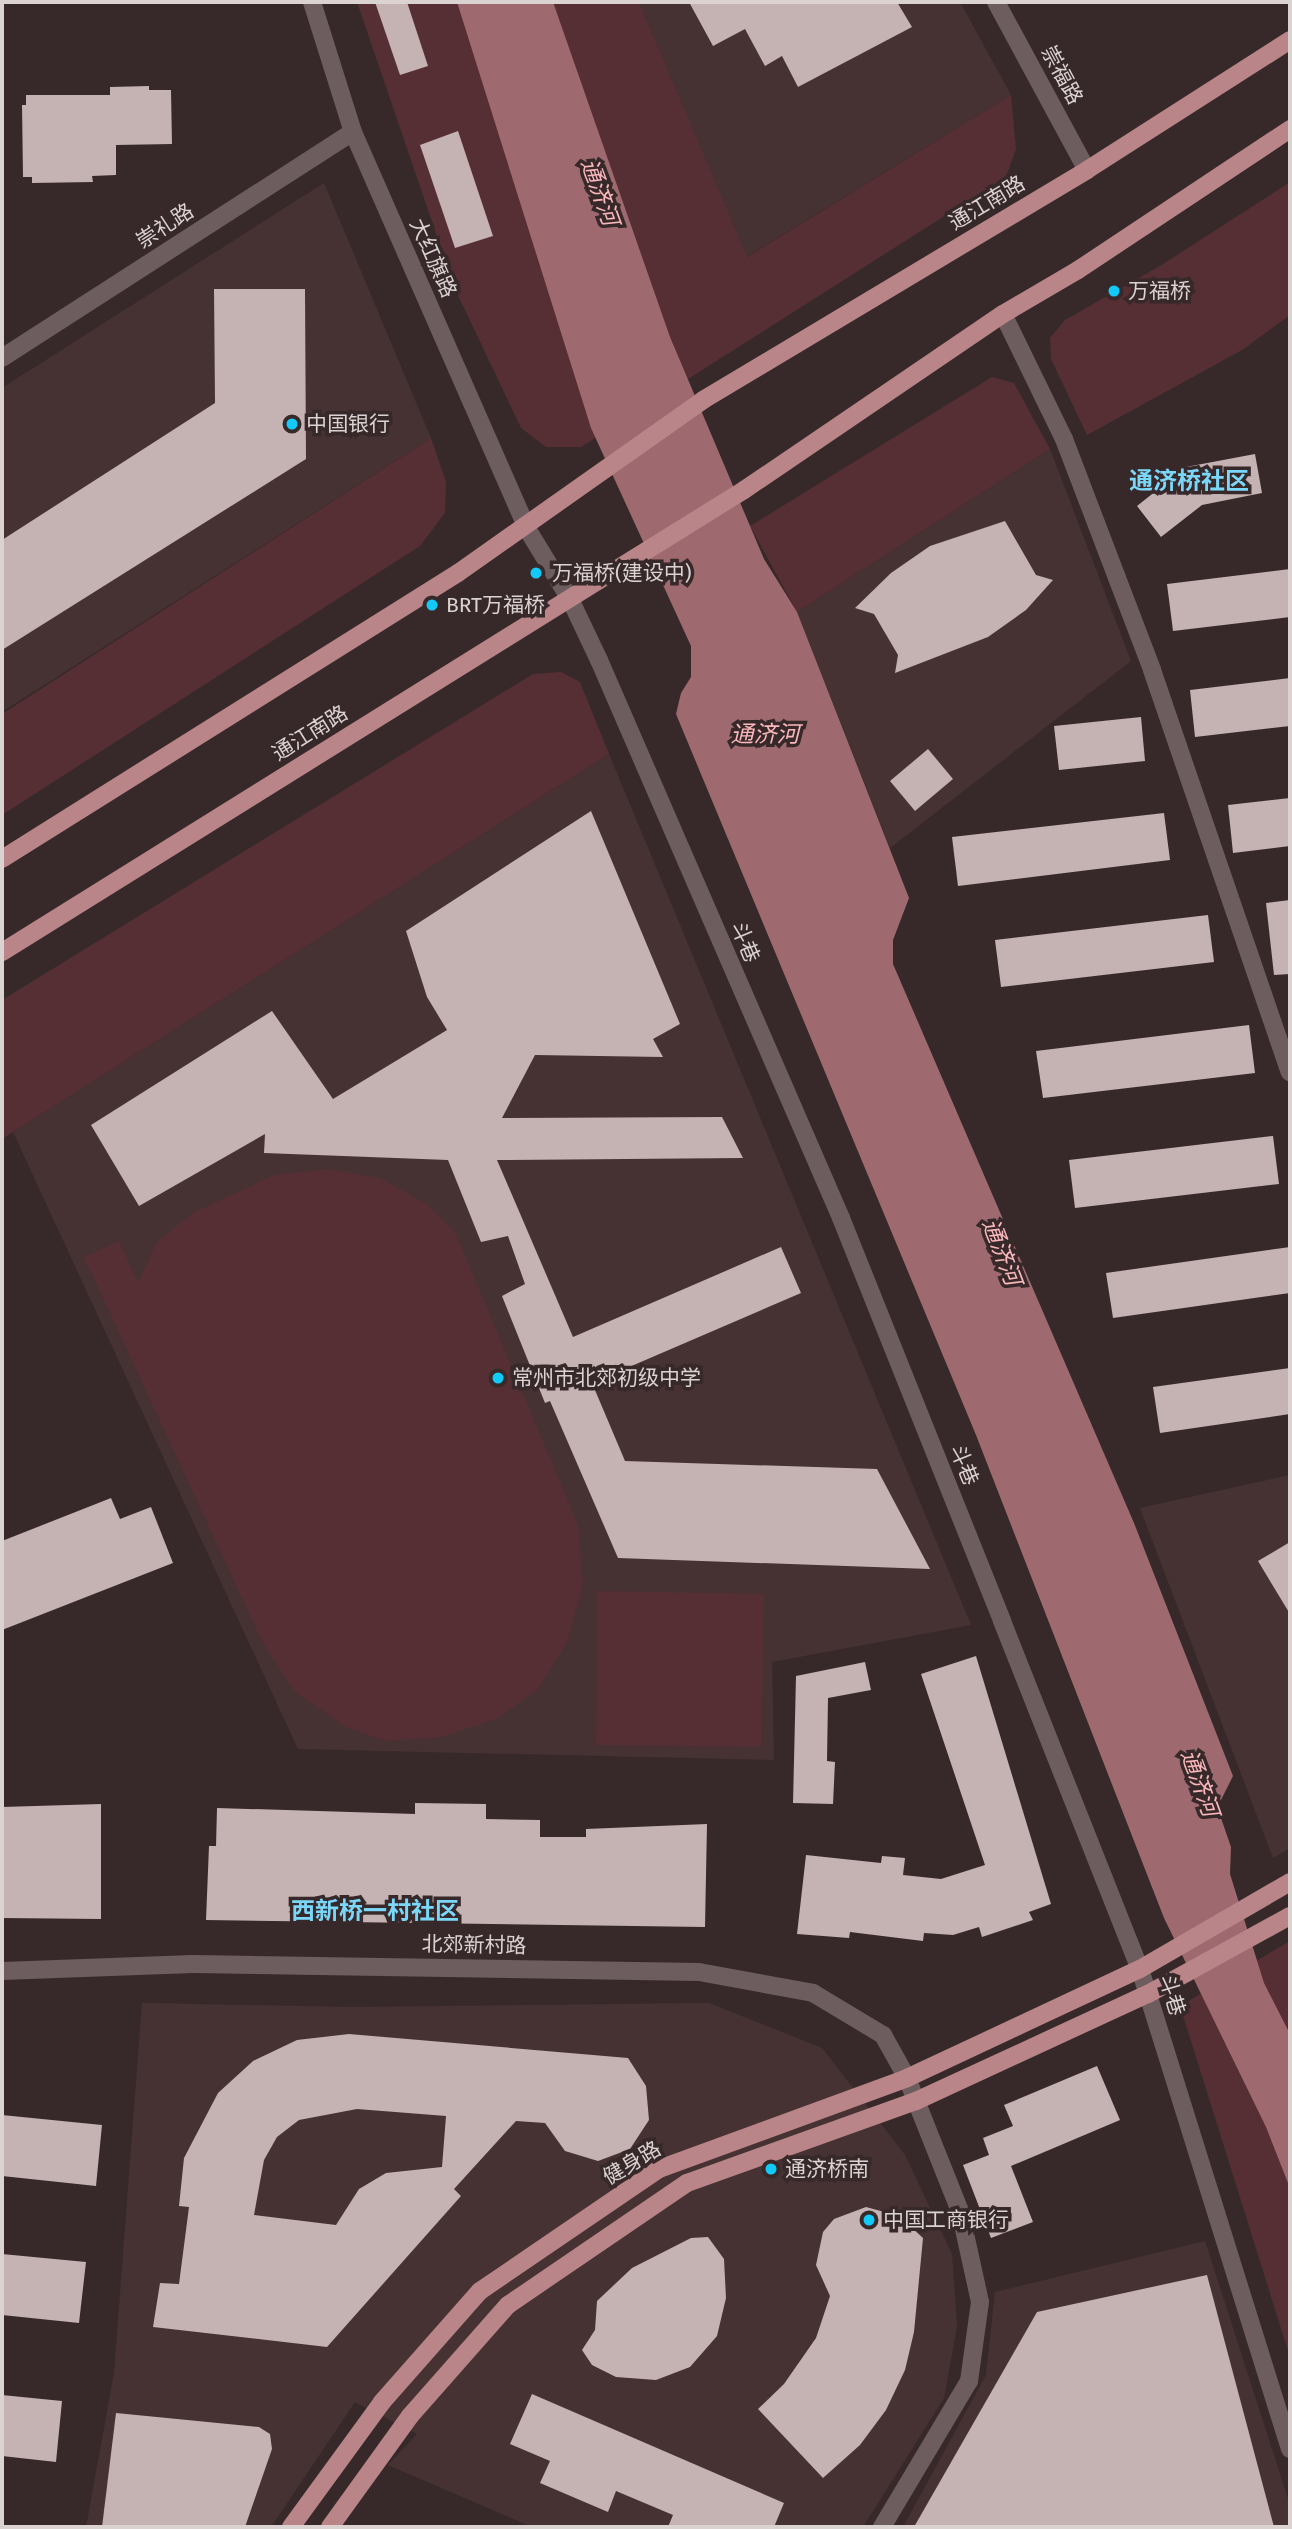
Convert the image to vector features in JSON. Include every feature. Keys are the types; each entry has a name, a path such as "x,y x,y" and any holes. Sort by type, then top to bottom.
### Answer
{"main road":[{"name":"通江南路","path":"526,527 703,400 1087,170 1290,40"},
{"path":"1003,314 1078,270 1290,129"},
{"name":"通江南路","path":"2,952 744,490 1003,314"},
{"path":"2,859 526,527"},
{"name":"健身路","path":"291,2527 382,2402 480,2291 659,2169 907,2078 1140,1969 1290,1882"},
{"path":"330,2527 410,2416 508,2305 687,2183 916,2101 1148,1994 1290,1916"}],"street":[{"name":"大红旗路","path":"312,2 353,132 526,527"},
{"name":"崇福路","path":"996,2 1087,170"},
{"name":"崇礼路","path":"2,358 353,132"},
{"path":"1003,314 1064,439 1152,670 1290,1072"},
{"name":"斗巷","path":"526,527 570,599 841,1218 1140,1969 1290,2449"},
{"name":"北郊新村路","path":"2,1971 193,1964 699,1972 813,1993 883,2035 907,2078 960,2211 980,2302 970,2381 882,2527"}],"shaded area":[{"path":"357,2 639,2 747,257 1011,95 1016,149 1006,177 581,447 546,447 521,428 455,289"},
{"path":"639,2 960,2 1011,95 746,257"},
{"path":"1290,182 1290,315 1242,350 1087,435 1051,359 1050,338 1065,320 1160,266"},
{"path":"324,183 431,438 2,712 2,388"},
{"path":"992,377 1014,383 1050,449 797,612 750,526"},
{"path":"431,438 446,482 445,513 420,546 2,815 2,714"},
{"path":"1050,449 1131,661 890,848 797,612"},
{"path":"561,672 580,682 609,754 2,1139 2,1000 533,674"},
{"name":"常州市北郊初级中学","path":"609,754 971,1625 772,1662 774,1760 298,1749 13,1132"},
{"path":"328,1169 380,1178 425,1203 455,1232 578,1525 583,1585 567,1642 538,1689 498,1718 443,1737 386,1741 346,1727 295,1692 262,1641 84,1257 119,1241 138,1283 157,1242 193,1213 274,1175"},
{"path":"1290,1475 1290,1848 1273,1858 1140,1508"},
{"path":"598,1591 764,1594 761,1747 596,1745"},
{"path":"1290,1941 1290,2357 1180,2006"},
{"path":"142,2003 353,2007 709,2003 822,2048 905,2155 952,2254 957,2326 944,2398 863,2527 532,2527 388,2465 417,2434 355,2402 271,2527 86,2527 114,2373"},
{"path":"1205,2241 1290,2505 1290,2527 903,2527 986,2375 995,2292"}],"water":[{"name":"通济河","path":"457,2 553,2 670,337 764,559 797,612 909,898 893,940 893,964 1134,1523 1233,1776 1221,1800 1221,1818 1231,1847 1230,1874 1264,1983 1290,2034 1290,2188 1266,2127 1164,1918 976,1435 676,714 681,693 691,677 691,646 591,428"}],"building":[{"path":"375,2 407,2 428,66 400,75"},
{"path":"689,2 897,2 912,27 798,87 782,56 765,66 745,29 713,46"},
{"path":"149,86 149,90 171,90 172,144 116,145 116,175 92,176 93,182 32,183 32,177 23,177 22,105 26,105 26,95 110,95 110,87"},
{"path":"458,131 493,236 455,248 420,145"},
{"path":"214,289 305,289 306,459 2,650 2,540 215,403"},
{"path":"1255,454 1262,493 1202,505 1161,537 1137,506 1186,467"},
{"path":"1005,521 1036,575 1053,580 1026,610 988,637 895,673 898,655 874,614 855,608 891,573 930,546"},
{"path":"1290,569 1290,617 1173,631 1167,584"},
{"path":"1290,678 1290,726 1195,737 1190,690"},
{"path":"1141,717 1145,761 1059,770 1054,726"},
{"path":"928,749 953,779 915,811 890,781"},
{"path":"1290,798 1290,846 1233,853 1228,805"},
{"path":"591,811 680,1024 653,1039 663,1057 535,1055 502,1118 722,1117 743,1158 497,1160 573,1337 781,1247 801,1293 592,1383 625,1461 877,1469 930,1569 618,1558 550,1401 545,1403 502,1296 525,1284 508,1236 481,1242 448,1160 264,1153 265,1134 139,1206 91,1125 272,1011 333,1099 447,1030 427,997 406,931"},
{"path":"1164,813 1170,860 958,886 952,837"},
{"path":"1290,900 1290,974 1274,975 1266,903"},
{"path":"1208,915 1214,962 1001,987 995,940"},
{"path":"1249,1025 1255,1073 1043,1098 1036,1051"},
{"path":"1273,1136 1279,1184 1075,1208 1069,1160"},
{"path":"1290,1247 1290,1293 1113,1318 1106,1273"},
{"path":"1290,1368 1290,1414 1160,1433 1153,1387"},
{"path":"111,1498 120,1519 151,1507 173,1563 2,1630 2,1541"},
{"path":"1290,1542 1290,1614 1258,1561"},
{"path":"976,1656 1051,1904 1029,1912 1033,1920 982,1937 979,1927 953,1935 924,1933 923,1941 850,1932 849,1938 797,1934 806,1855 881,1863 882,1856 905,1858 903,1875 941,1879 985,1865 921,1674"},
{"path":"865,1662 871,1690 828,1698 827,1761 835,1762 833,1804 793,1803 796,1676"},
{"path":"415,1803 486,1804 486,1819 540,1820 540,1837 586,1837 586,1829 707,1824 705,1927 206,1920 209,1846 216,1846 217,1808 415,1814"},
{"path":"101,1804 101,1919 2,1918 2,1807"},
{"path":"349,2034 628,2058 646,2086 649,2120 630,2149 598,2161 565,2151 545,2123 516,2121 454,2189 461,2196 327,2347 153,2327 160,2283 179,2284 189,2207 179,2206 184,2158 218,2093 253,2061 297,2040","holes":["357,2109 446,2116 442,2167 386,2173 359,2189 336,2225 254,2215 264,2160 277,2137 299,2120"]},
{"path":"1097,2066 1120,2120 1011,2166 1033,2222 991,2238 963,2165 989,2155 983,2138 1013,2126 1004,2105"},
{"path":"2,2115 102,2125 96,2186 2,2176"},
{"path":"866,2207 899,2216 923,2238 914,2332 905,2370 886,2410 860,2445 823,2478 758,2409 784,2384 816,2338 830,2296 816,2265 823,2232 834,2219"},
{"path":"708,2237 724,2259 726,2298 717,2336 690,2367 656,2380 616,2377 592,2365 582,2350 595,2330 597,2301 632,2268 691,2238"},
{"path":"2,2254 86,2262 79,2323 2,2315"},
{"path":"1207,2275 1274,2527 914,2527 1037,2312"},
{"path":"532,2394 784,2503 774,2527 668,2527 673,2515 616,2491 608,2512 540,2483 550,2461 510,2444"},
{"path":"2,2395 62,2401 56,2462 2,2456"},
{"path":"116,2413 259,2427 270,2434 272,2449 245,2527 102,2527"}],"place":[{"name":"万福桥","path":"1114,291"},
{"name":"中国银行","path":"292,424"},
{"name":"万福桥(建设中)","path":"536,573"},
{"name":"BRT万福桥","path":"432,605"},
{"name":"常州市北郊初级中学","path":"498,1378"},
{"name":"通济桥南","path":"771,2169"},
{"name":"中国工商银行","path":"869,2220"}],"district":[{"name":"通济桥社区","path":"1189,482"},
{"name":"西新桥一村社区","path":"375,1912"}]}
